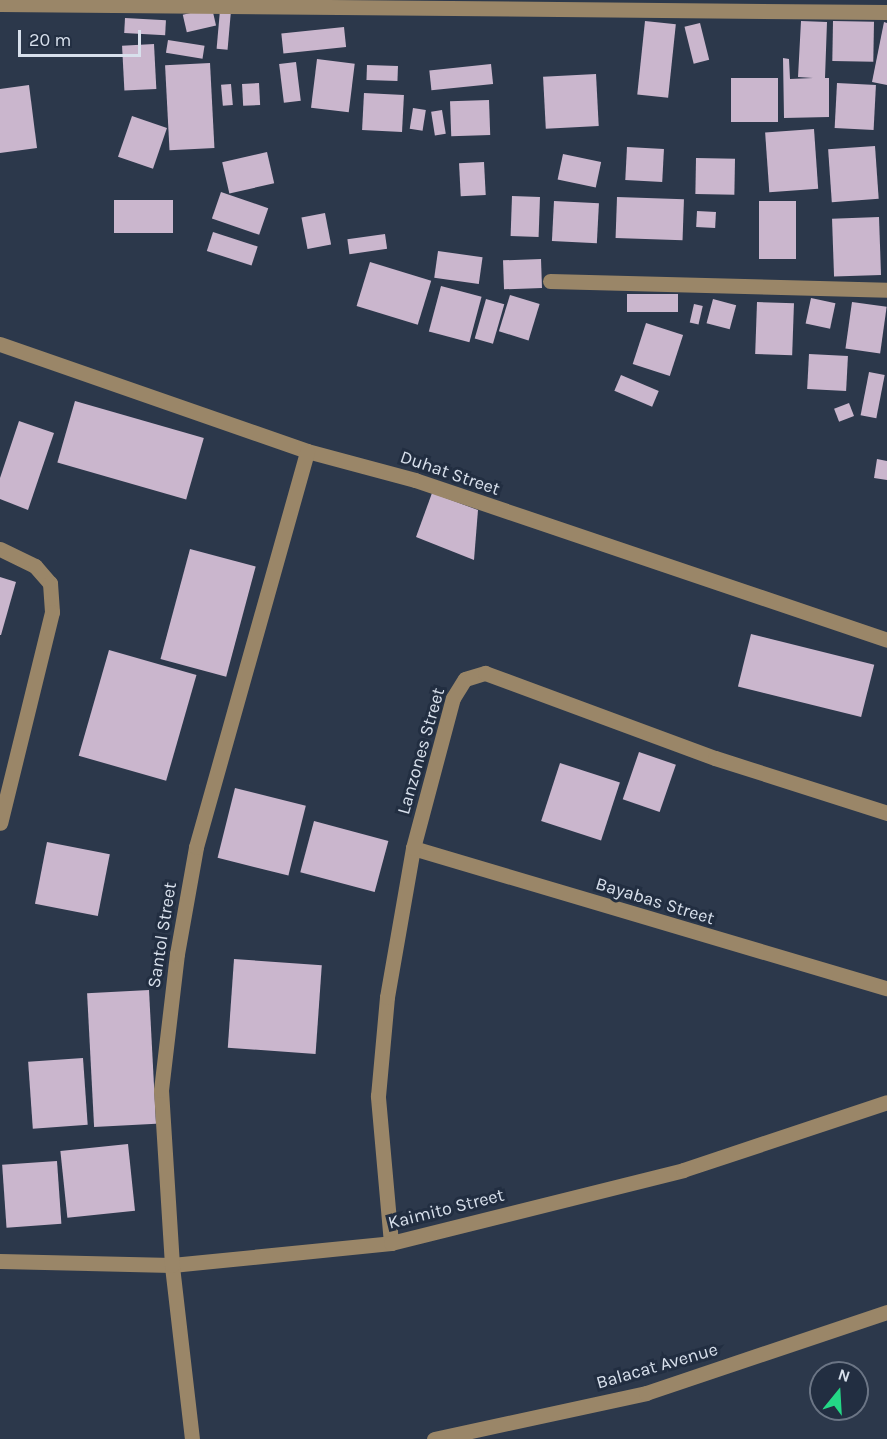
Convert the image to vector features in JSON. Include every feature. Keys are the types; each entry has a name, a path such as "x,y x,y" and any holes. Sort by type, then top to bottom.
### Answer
{"street":[{"path":"0,4 887,12"},
{"path":"550,281 887,290"},
{"name":"Duhat Street","path":"0,344 307,451 415,480 887,640"},
{"name":"Santol Street","path":"192,1439 172,1265 161,1090 177,954 196,847 307,451"},
{"path":"0,549 35,566 50,583 52,612 0,823"},
{"name":"Lanzones Street","path":"391,1243 378,1096 387,997 413,849 453,698 465,680 485,672 715,758 887,813"},
{"name":"Bayabas Street","path":"413,849 887,988"},
{"name":"Kaimito Street","path":"0,1261 172,1265 391,1243 683,1170 887,1102"},
{"name":"Balacat Avenue","path":"434,1439 645,1393 887,1312"}],"building":[{"path":"212,8 216,26 187,32 183,15"},
{"path":"220,10 231,11 228,50 217,49"},
{"path":"125,18 166,20 165,35 124,33"},
{"path":"645,21 676,24 668,98 637,95"},
{"path":"801,21 827,22 825,78 829,78 829,117 784,118 783,58 789,59 790,79 813,78 798,77"},
{"path":"833,21 874,22 873,62 832,61"},
{"path":"884,22 887,23 887,85 872,82"},
{"path":"700,23 709,60 694,64 684,27"},
{"path":"344,27 346,47 283,53 281,34"},
{"path":"168,40 205,46 203,59 166,53"},
{"path":"154,44 156,89 124,91 122,46"},
{"path":"317,59 355,64 349,112 311,108"},
{"path":"296,62 301,101 284,103 279,64"},
{"path":"210,63 214,148 170,150 165,65"},
{"path":"491,64 493,84 431,90 429,70"},
{"path":"367,65 398,66 397,81 366,80"},
{"path":"596,74 599,126 546,129 543,77"},
{"path":"731,78 778,78 778,122 731,122"},
{"path":"259,83 260,105 243,106 242,84"},
{"path":"837,83 876,85 874,130 835,128"},
{"path":"231,84 233,105 223,106 221,85"},
{"path":"29,85 37,148 0,153 0,89"},
{"path":"364,93 404,95 402,132 362,130"},
{"path":"489,100 490,135 451,136 450,101"},
{"path":"413,108 426,110 423,131 410,129"},
{"path":"442,110 446,134 435,135 431,112"},
{"path":"132,116 167,128 153,169 118,157"},
{"path":"814,129 818,189 769,192 765,132"},
{"path":"875,146 879,199 832,202 828,149"},
{"path":"627,147 664,149 662,182 625,180"},
{"path":"267,152 274,183 229,194 222,162"},
{"path":"563,154 601,162 596,188 558,179"},
{"path":"696,158 735,159 734,195 695,194"},
{"path":"484,162 486,195 461,196 459,163"},
{"path":"221,192 268,208 259,235 212,218"},
{"path":"512,196 540,197 539,237 511,236"},
{"path":"617,197 684,199 683,240 616,238"},
{"path":"114,200 173,200 173,233 114,233"},
{"path":"554,201 599,203 597,243 552,241"},
{"path":"759,201 796,201 796,259 759,259"},
{"path":"697,211 716,212 715,228 696,227"},
{"path":"325,213 331,244 308,249 301,218"},
{"path":"879,217 881,275 834,277 832,219"},
{"path":"213,232 258,247 252,266 207,251"},
{"path":"385,234 387,249 349,254 347,239"},
{"path":"438,251 483,257 479,284 434,278"},
{"path":"541,259 542,288 504,289 503,260"},
{"path":"370,262 431,281 418,325 357,306"},
{"path":"441,286 482,297 469,342 429,331"},
{"path":"627,294 678,294 678,312 627,312"},
{"path":"510,295 540,304 529,340 499,331"},
{"path":"811,298 835,303 830,329 806,323"},
{"path":"486,299 504,304 493,344 475,338"},
{"path":"713,299 736,305 730,329 707,323"},
{"path":"757,302 794,303 792,355 755,354"},
{"path":"852,302 887,307 880,353 845,349"},
{"path":"694,304 703,306 698,325 690,323"},
{"path":"646,323 683,335 670,376 633,364"},
{"path":"809,354 848,356 846,391 807,389"},
{"path":"869,372 885,375 876,418 861,415"},
{"path":"621,375 659,391 652,407 614,391"},
{"path":"75,401 204,438 186,499 57,463"},
{"path":"849,403 854,416 839,422 834,409"},
{"path":"19,421 54,433 28,510 0,499 0,478"},
{"path":"877,459 887,461 887,480 874,478"},
{"path":"432,493 478,510 474,560 416,537"},
{"path":"190,549 256,567 226,677 160,659"},
{"path":"0,577 16,582 1,635 0,635"},
{"path":"751,634 874,665 861,717 738,686"},
{"path":"109,650 196,675 166,781 79,756"},
{"path":"639,752 676,765 660,812 623,799"},
{"path":"560,763 620,782 601,840 541,821"},
{"path":"235,788 306,806 288,876 218,858"},
{"path":"314,821 388,841 375,892 300,872"},
{"path":"47,842 110,854 98,916 35,904"},
{"path":"234,959 322,965 316,1054 228,1048"},
{"path":"149,990 156,1124 94,1127 87,993"},
{"path":"83,1058 88,1125 33,1129 28,1062"},
{"path":"128,1144 135,1211 67,1218 60,1151"},
{"path":"57,1161 61,1224 7,1228 2,1165"}]}
